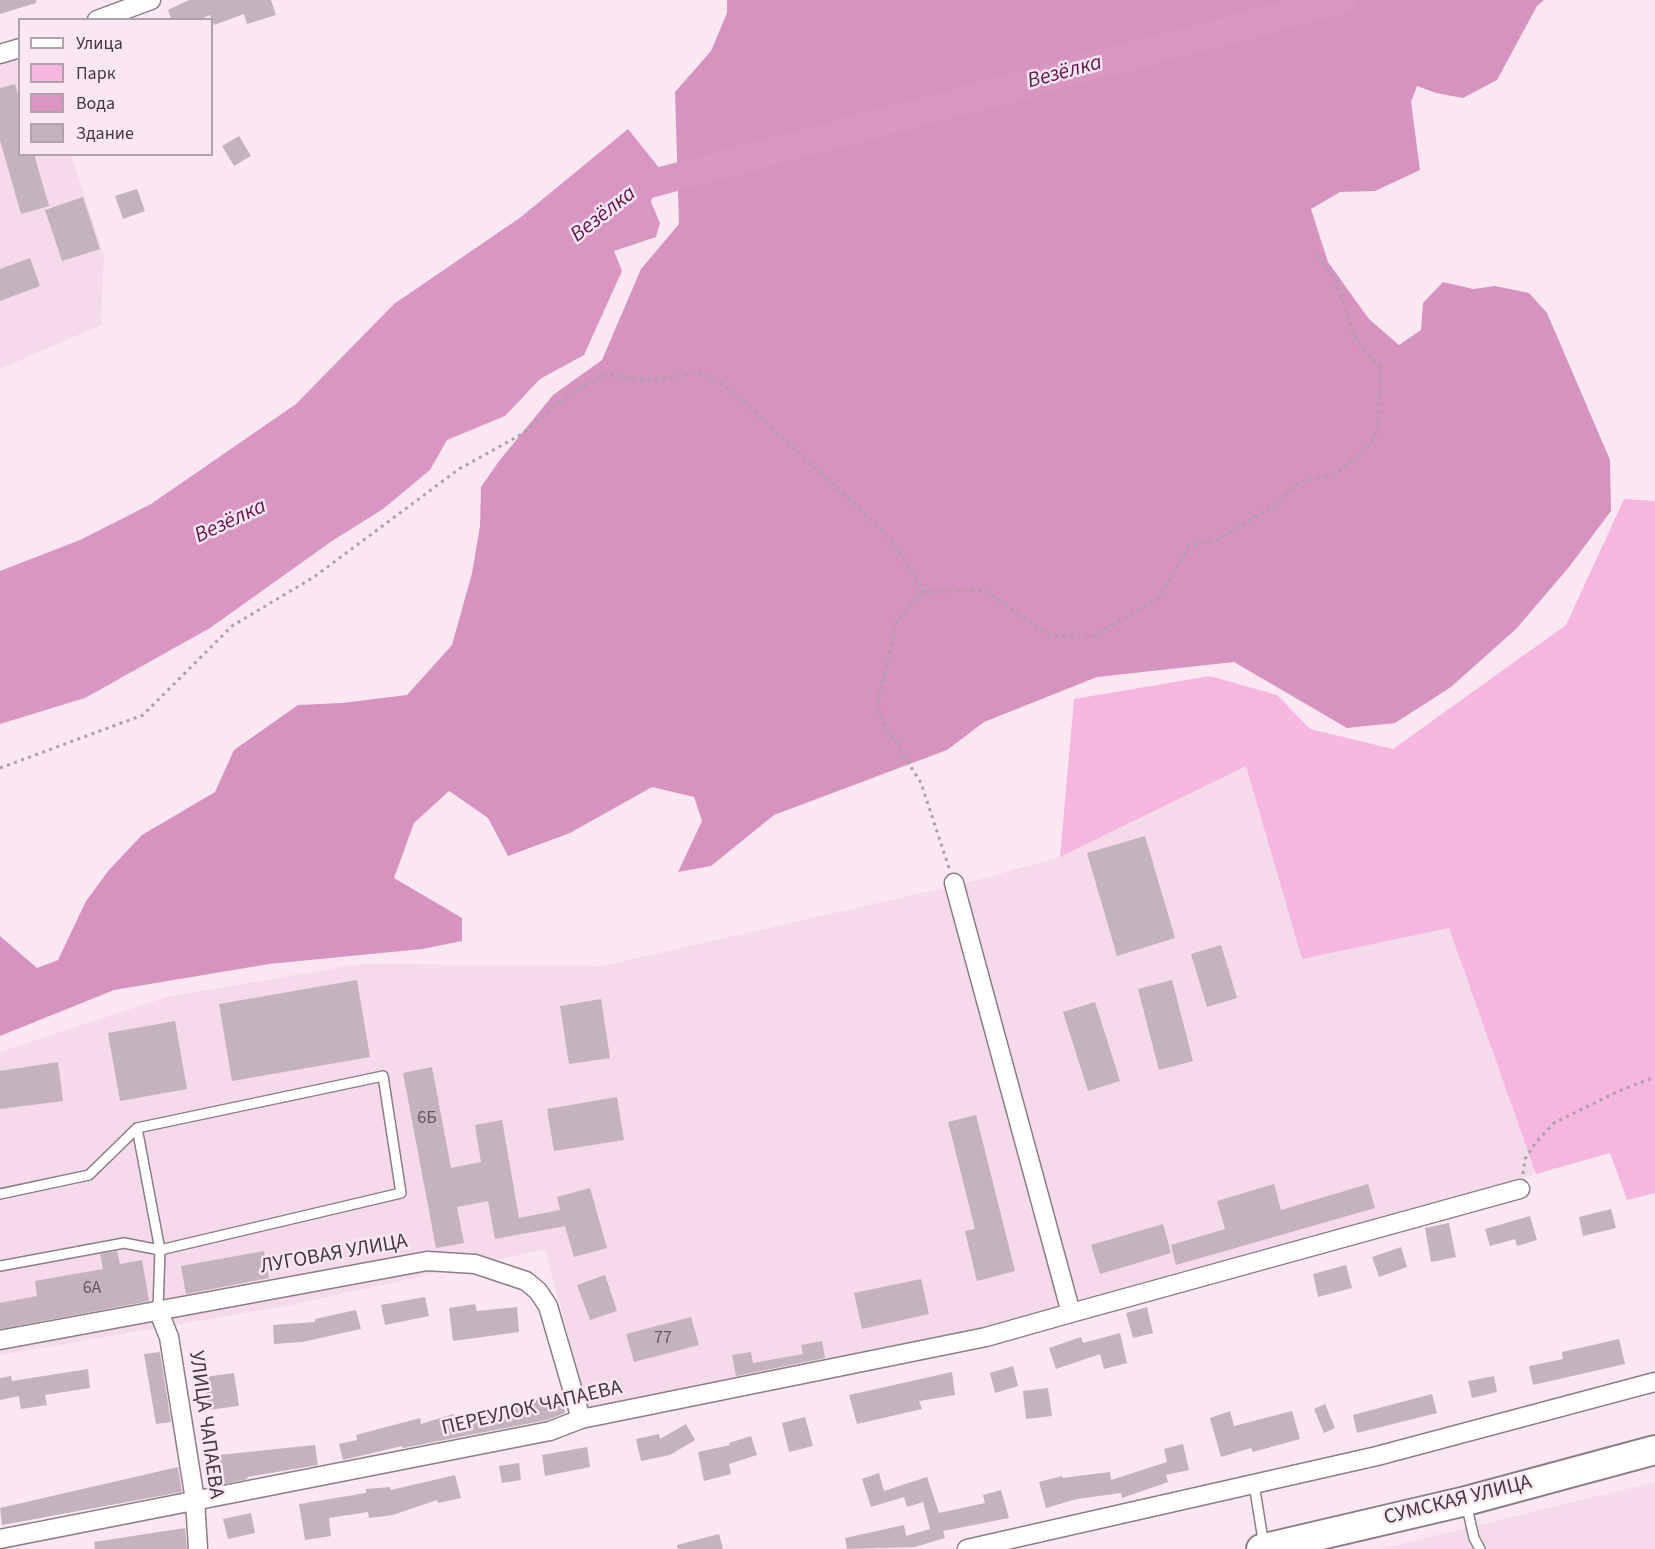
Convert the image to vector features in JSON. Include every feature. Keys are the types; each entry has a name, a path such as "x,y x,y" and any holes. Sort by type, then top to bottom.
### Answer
{"main road":[{"name":"СУМСКАЯ УЛИЦА","path":"1262,1549 1466,1501 1655,1450"}],"street":[{"path":"102,18 151,0"},
{"path":"0,54 18,49"},
{"path":"954,883 1071,1313"},
{"name":"ПЕРЕУЛОК ЧАПАЕВА","path":"0,1539 550,1431 581,1419 986,1337 1520,1189"},
{"name":"ЛУГОВАЯ УЛИЦА","path":"0,1340 427,1261 476,1264 526,1281 538,1291 548,1306 581,1419"},
{"name":"УЛИЦА ЧАПАЕВА","path":"158,1310 169,1337 195,1500 198,1549"},
{"path":"967,1549 1377,1456 1655,1382"}],"lane":[{"path":"0,1194 89,1175 137,1128 383,1076 401,1193 160,1250 124,1243 0,1266"},
{"path":"137,1128 160,1250 158,1310"},
{"path":"1254,1484 1262,1549"},
{"path":"1466,1501 1474,1538 1480,1549"}],"path":[{"path":"954,883 921,783 881,719 878,700 897,621 924,592 984,590 1049,635 1090,638 1159,598 1189,546 1217,539 1269,509 1298,483 1337,473 1369,446 1378,428 1380,368 1356,340 1336,282 1317,253"},
{"path":"0,768 143,715 232,626 314,577 459,469 522,435 572,392 607,374 644,381 699,374 716,380 732,391 880,528 893,543 924,592"},
{"path":"1520,1189 1525,1159 1536,1142 1554,1123 1619,1091 1655,1077"}],"shaded area":[{"path":"727,0 1544,0 1537,6 1497,80 1463,98 1436,93 1417,86 1411,102 1420,170 1375,191 1340,192 1311,209 1328,262 1369,319 1399,345 1421,330 1423,303 1443,282 1473,289 1495,286 1529,293 1547,313 1610,460 1611,511 1569,567 1516,629 1451,687 1395,723 1347,728 1234,662 1097,677 984,722 947,750 774,815 711,866 678,872 702,821 694,797 652,787 570,833 508,856 488,818 449,791 414,823 394,878 462,918 462,941 422,949 269,964 114,990 0,1036 0,936 37,968 58,960 86,901 109,870 142,835 215,792 234,750 298,705 342,703 407,695 452,645 472,573 480,526 481,487 499,461 553,395 602,360 641,269 679,224 675,92 711,51 727,13"},
{"path":"18,57 18,156 71,156 104,255 101,325 0,369 0,63"},
{"path":"1246,765 1302,959 1449,928 1536,1174 1077,1300 840,1374 589,1412 545,1249 291,1305 0,1355 0,1052 170,996 360,964 602,966 970,882 1060,857"},
{"path":"1655,1482 1655,1549 1381,1549"}],"green space":[{"path":"1624,499 1655,501 1655,1193 1627,1200 1610,1153 1536,1174 1449,928 1302,959 1246,766 1060,857 1074,699 1210,676 1277,695 1310,729 1393,749 1566,625"}],"water":[{"path":"628,129 660,169 651,202 660,223 656,237 614,251 622,271 584,355 540,379 505,416 447,440 430,470 383,509 332,541 210,628 85,698 0,724 0,571 80,540 151,504 296,404 394,304 521,217"}],"building":[{"path":"0,0 36,0 36,3 0,14"},
{"path":"189,0 271,0 276,15 247,24 244,14 214,25 210,15 203,18 171,18 168,10"},
{"path":"15,84 18,95 18,156 35,156 49,206 21,214 0,140 0,88"},
{"path":"239,136 251,156 234,166 222,146"},
{"path":"137,189 145,211 123,219 115,196"},
{"path":"83,197 100,249 62,261 45,210"},
{"path":"30,258 40,286 0,301 0,269"},
{"path":"1145,836 1175,938 1117,956 1087,853"},
{"path":"1221,945 1237,998 1207,1007 1191,954"},
{"path":"357,980 370,1057 232,1081 219,1004"},
{"path":"1172,980 1193,1061 1159,1070 1138,989"},
{"path":"601,999 610,1058 569,1064 560,1006"},
{"path":"1095,1002 1120,1081 1088,1091 1063,1012"},
{"path":"175,1021 187,1089 120,1101 108,1033"},
{"path":"58,1062 63,1101 0,1109 0,1071"},
{"path":"432,1067 451,1168 481,1162 475,1125 502,1120 519,1218 560,1210 557,1197 590,1188 607,1248 574,1257 565,1226 495,1239 488,1201 457,1207 464,1243 436,1248 403,1073"},
{"path":"617,1097 624,1140 554,1151 547,1109"},
{"path":"976,1115 1015,1271 977,1281 965,1231 975,1229 948,1122"},
{"path":"1274,1184 1281,1210 1368,1184 1375,1208 1176,1265 1171,1245 1225,1229 1217,1201"},
{"path":"1611,1209 1616,1228 1583,1236 1579,1217"},
{"path":"1530,1216 1537,1240 1517,1246 1515,1239 1490,1246 1485,1229"},
{"path":"1449,1223 1456,1257 1431,1262 1425,1228"},
{"path":"1163,1224 1171,1253 1100,1274 1091,1245"},
{"path":"1401,1247 1407,1267 1379,1277 1372,1257"},
{"path":"117,1251 120,1264 142,1260 149,1301 0,1329 0,1303 37,1296 35,1281 103,1269 100,1254"},
{"path":"264,1251 269,1278 186,1294 181,1266"},
{"path":"1346,1265 1352,1288 1318,1297 1313,1274"},
{"path":"605,1275 617,1311 590,1320 577,1285"},
{"path":"921,1279 929,1314 862,1329 854,1293"},
{"path":"425,1297 429,1316 385,1325 381,1305"},
{"path":"475,1304 477,1311 517,1307 519,1332 453,1341 449,1308"},
{"path":"1147,1307 1153,1333 1133,1338 1126,1313"},
{"path":"356,1310 361,1329 302,1342 274,1344 273,1325 315,1322 315,1319"},
{"path":"691,1317 699,1345 634,1362 626,1334"},
{"path":"1120,1333 1127,1363 1104,1369 1100,1354 1056,1369 1049,1348 1081,1337 1083,1343"},
{"path":"1619,1339 1625,1364 1533,1385 1529,1366 1563,1359 1562,1352"},
{"path":"822,1341 825,1358 736,1376 732,1355 751,1352 753,1363 803,1354 801,1345"},
{"path":"160,1352 171,1422 156,1424 144,1354"},
{"path":"1013,1366 1018,1386 995,1393 990,1373"},
{"path":"88,1369 90,1388 45,1395 47,1405 21,1409 19,1396 0,1400 0,1378 11,1376 12,1381"},
{"path":"952,1372 955,1395 919,1401 922,1409 857,1424 849,1395"},
{"path":"234,1373 239,1406 208,1410 204,1377"},
{"path":"1494,1376 1497,1392 1472,1398 1468,1381"},
{"path":"1048,1388 1052,1416 1026,1419 1023,1391"},
{"path":"561,1394 565,1413 547,1420 403,1448 402,1446 343,1460 339,1444 357,1440 356,1435 420,1418 421,1424 453,1414 454,1418 492,1411"},
{"path":"1432,1394 1437,1413 1357,1433 1353,1415"},
{"path":"1325,1404 1335,1428 1324,1433 1314,1409"},
{"path":"1230,1411 1234,1426 1292,1411 1300,1439 1253,1452 1251,1448 1221,1457 1210,1418"},
{"path":"805,1417 813,1446 789,1452 782,1423"},
{"path":"686,1424 695,1440 670,1455 641,1461 636,1439 659,1434 660,1439"},
{"path":"751,1436 757,1455 729,1464 731,1474 704,1481 698,1452 730,1445 729,1443"},
{"path":"1183,1444 1189,1470 1166,1475 1168,1482 1122,1498 1121,1493 1077,1499 1046,1508 1039,1482 1062,1476 1063,1478 1110,1472 1111,1480 1167,1462 1164,1449"},
{"path":"315,1445 318,1465 247,1477 248,1479 224,1484 219,1455"},
{"path":"587,1447 590,1467 545,1476 542,1455"},
{"path":"519,1463 521,1480 502,1483 499,1466"},
{"path":"178,1467 182,1492 2,1525 0,1508"},
{"path":"879,1473 884,1491 927,1477 939,1513 985,1503 983,1495 1001,1490 1009,1518 943,1531 945,1538 915,1547 847,1549 845,1538 904,1525 906,1536 930,1529 923,1502 907,1507 904,1497 871,1507 862,1479"},
{"path":"455,1475 461,1498 438,1503 437,1500 393,1515 369,1518 368,1512 329,1518 331,1536 305,1540 299,1504 366,1493 366,1489 390,1487 391,1490"},
{"path":"251,1513 255,1533 228,1539 223,1519"},
{"path":"185,1528 187,1549 95,1549 94,1542"},
{"path":"719,1534 723,1549 678,1549 677,1545"}],"waterway":[{"name":"Везёлка","path":"621,197 631,189 1342,0"}]}
